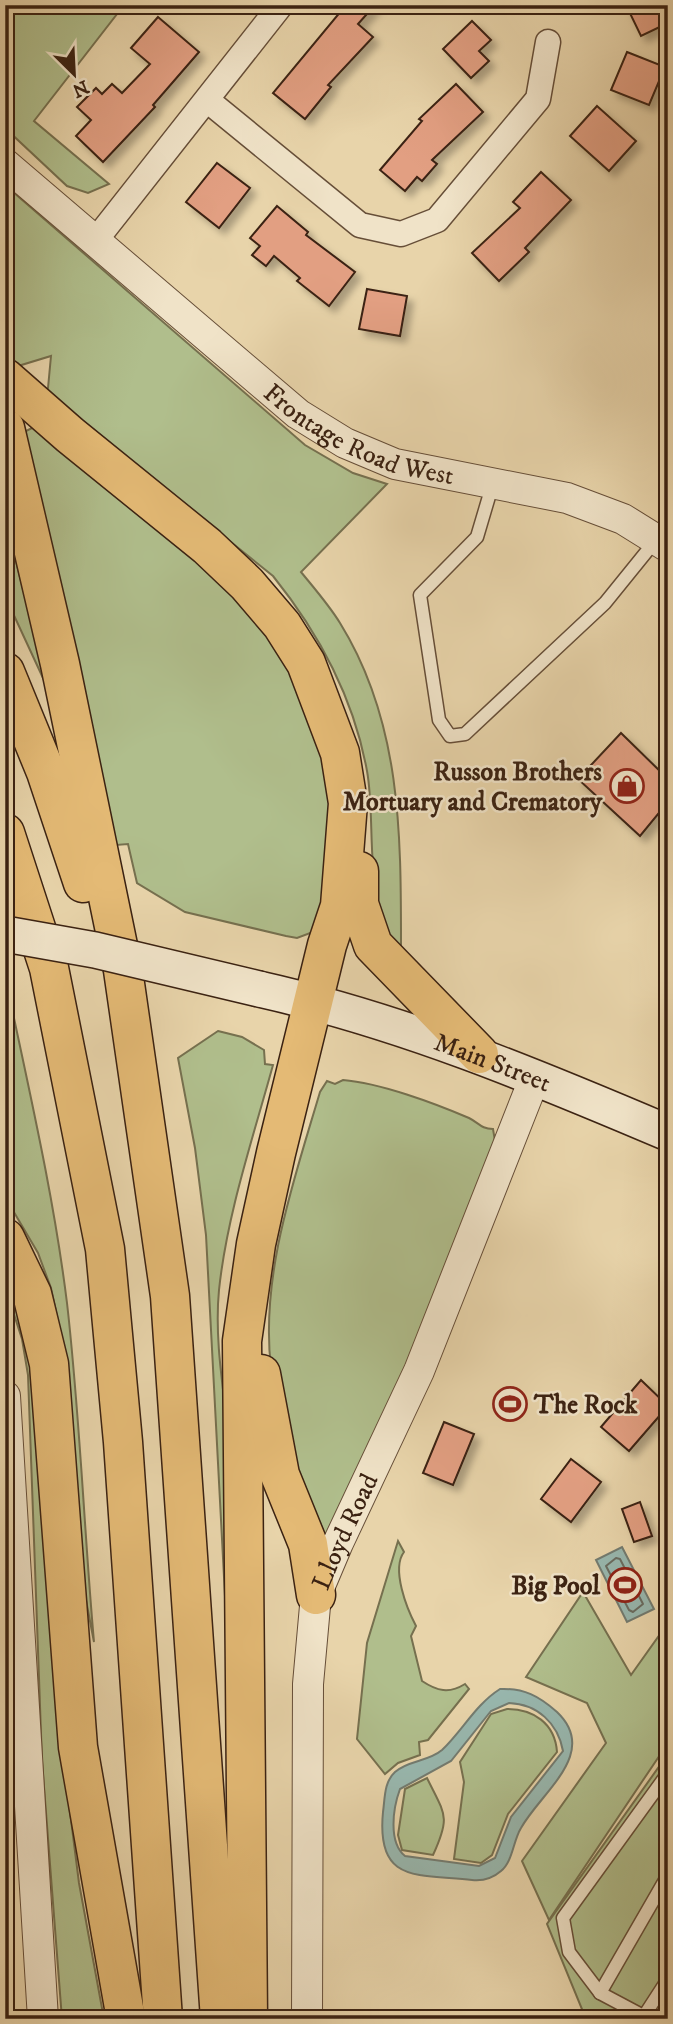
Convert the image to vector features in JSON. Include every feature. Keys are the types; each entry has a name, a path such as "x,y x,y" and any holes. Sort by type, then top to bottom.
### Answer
{"highway":[{"path":"5,378 70,435 207,546 282,625 306,663 324,704 340,753 348,818 340,906 313,1001 256,1244 248,1315 242,1340 245,1449 247,2019"},
{"path":"5,428 57,651 123,970 170,1296 220,2019"},
{"path":"5,672 47,772 80,873 138,1087"},
{"path":"348,818 356,830 359,847 359,904 373,945 436,1006 479,1054"},
{"path":"5,834 49,968 105,1248 114,1329 163,2019"},
{"path":"5,883 41,997 66,1054"},
{"path":"5,1238 32,1294 49,1364 78,1747 126,2019"},
{"path":"248,1315 280,1475 308,1544 317,1595"}],"main road":[{"name":"Main Street","path":"5,934 95,950 313,1001 407,1028 479,1054 668,1133"}],"street":[{"path":"95,241 281,5"},
{"path":"207,100 360,225 401,234 437,220 538,99 548,42"},
{"name":"Frontage Road West","path":"5,164 298,414 345,443 395,464 566,498 623,519 662,543"},
{"name":"Lloyd Road","path":"307,2019 308,1684 317,1595 338,1543 419,1371 535,1077"},
{"path":"5,1396 43,2019"}],"lane":[{"path":"493,483 477,537 419,596 439,720 450,736 465,734 605,603 662,543"},
{"path":"668,1773 563,1918 569,1952 600,1993 647,2018 668,1979"},
{"path":"600,1993 668,1875"}],"green space":[{"path":"5,5 124,5 34,121 109,184 88,193 67,186 5,128"},
{"path":"5,185 305,445 353,473 387,484 301,572 336,616 360,661 376,700 387,740 398,823 401,950 388,933 375,890 370,792 361,744 343,692 305,620 273,576 45,392 48,388 51,356 18,366 5,353"},
{"path":"34,427 194,552 275,641 311,712 329,788 332,873 313,932 297,938 185,912 137,883 128,844 116,845 24,432"},
{"path":"5,518 49,691 5,596"},
{"path":"5,988 8,990 41,1146 67,1303 94,1642 85,1595 66,1359 51,1288 38,1253 5,1197"},
{"path":"218,1031 242,1037 264,1050 265,1064 273,1065 234,1205 218,1305 219,1352 226,1414 237,1824 206,1235 195,1148 178,1058"},
{"path":"343,1080 390,1089 469,1118 483,1127 493,1129 496,1147 422,1341 327,1540 293,1456 280,1412 271,1368 270,1298 290,1194 320,1092 327,1081 335,1084"},
{"path":"5,1273 14,1293 34,1366 59,1725 79,1883 104,2019 62,2019 42,1761 28,1375 22,1339 5,1287"},
{"path":"398,1541 404,1552 400,1559 400,1578 408,1610 416,1626 411,1636 422,1681 443,1690 465,1684 469,1689 428,1740 419,1742 420,1755 398,1763 385,1774 357,1739 367,1643"},
{"path":"583,1592 631,1675 668,1623 668,1743 549,1920 522,1861 606,1743 587,1703 526,1677"},
{"path":"507,1709 526,1712 541,1720 552,1733 557,1752 508,1814 492,1855 481,1863 454,1859 464,1782 460,1762 491,1714"},
{"path":"668,1754 668,2019 586,2019 547,1924"},
{"path":"427,1778 444,1816 442,1832 433,1855 402,1850 398,1835 405,1789"}],"water":[{"name":"Big Pool","path":"622,1547 654,1609 627,1622 596,1560"},
{"path":"500,1689 524,1692 537,1697 557,1712 569,1727 572,1742 570,1757 563,1772 530,1814 521,1828 508,1862 498,1873 476,1880 417,1875 404,1870 393,1863 386,1852 383,1835 383,1812 389,1780 400,1768 431,1757 442,1750 491,1695","holes":["509,1703 519,1704 545,1717 556,1732 563,1751 511,1817 495,1858 479,1866 405,1856 394,1834 395,1806 400,1789 451,1761 491,1711"]}],"building":[{"path":"346,5 375,5 358,24 373,37 328,85 331,87 305,119 273,93"},
{"path":"626,5 668,5 668,23 641,36"},
{"path":"158,17 199,52 153,105 155,107 103,162 76,136 91,120 77,107 96,88 102,94 112,84 122,93 150,64 131,48"},
{"path":"472,21 491,40 479,51 489,61 471,78 443,49"},
{"path":"627,52 665,67 649,105 611,90"},
{"path":"456,84 483,112 432,160 437,164 422,181 417,177 405,191 380,170 422,121 419,119"},
{"path":"597,106 636,141 609,171 570,136"},
{"path":"217,163 250,188 219,228 186,202"},
{"path":"541,172 571,200 525,248 529,252 499,281 472,253 520,208 513,202"},
{"path":"277,206 308,232 306,235 355,272 329,306 297,281 300,278 274,256 266,266 252,255 260,246 250,238"},
{"path":"367,289 407,296 400,336 359,329"},
{"path":"621,733 668,779 668,802 640,836 578,779"},
{"path":"641,1380 668,1406 629,1451 601,1427"},
{"path":"444,1422 474,1434 453,1485 423,1473"},
{"path":"571,1459 601,1482 571,1522 541,1499"},
{"path":"640,1502 652,1536 634,1542 622,1509"}],"place":[{"name":"Russon Brothers Mortuary and Crematory","path":"627,786"},
{"name":"The Rock","path":"510,1404"},
{"name":"Big Pool","path":"625,1585"}]}
